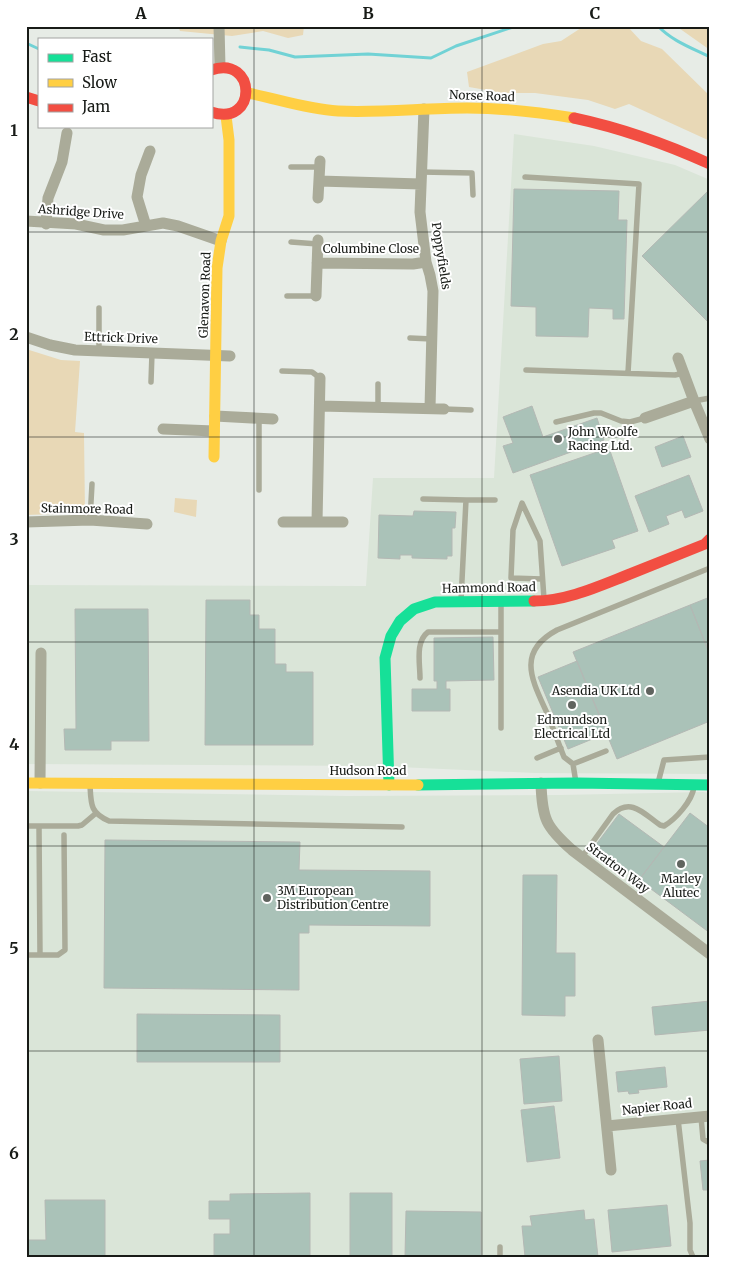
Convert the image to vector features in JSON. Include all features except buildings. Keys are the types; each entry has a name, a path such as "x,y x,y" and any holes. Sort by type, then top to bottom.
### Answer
{"street":[{"path":"212,113 226,116 236,112 244,103 248,93 247,84 242,76 232,68 216,68 218,26"},
{"name":"Norse Road","path":"248,93 291,105 316,109 368,112 490,108 567,116 639,134 684,151 710,164"},
{"path":"26,97 38,101"},
{"name":"Poppyfields","path":"424,109 420,212 426,262 433,291 430,408"},
{"name":"Glenavon Road","path":"217,450 214,416 217,268 221,241 228,216 229,140 226,116"},
{"path":"46,224 48,198 62,162 59,146 67,133"},
{"path":"146,226 137,198 141,175 150,151"},
{"path":"318,198 320,164"},
{"path":"319,181 421,184"},
{"name":"Ashridge Drive","path":"26,222 76,224 104,230 124,230 163,223 178,226 221,241"},
{"name":"Columbine Close","path":"316,296 318,242"},
{"name":"Columbine Close","path":"317,263 413,264 426,262"},
{"name":"Ettrick Drive","path":"26,337 50,346 99,352 230,356"},
{"path":"678,358 710,439"},
{"path":"317,522 320,378"},
{"path":"645,418 694,401"},
{"path":"320,406 444,409"},
{"path":"214,416 273,419"},
{"path":"163,429 214,431"},
{"name":"Stainmore Road","path":"26,522 90,520 147,524"},
{"path":"283,522 343,522"},
{"name":"Hammond Road","path":"389,785 385,658 388,641 395,626 404,616 418,606 435,602 544,601 570,596 593,589 705,544 710,539"},
{"path":"40,783 41,653"},
{"name":"Hudson Road","path":"26,783 710,784"},
{"name":"Stratton Way","path":"541,783 544,819 555,835 710,954"},
{"name":"Napier Road","path":"598,1040 611,1170"},
{"name":"Napier Road","path":"607,1126 705,1116"}],"lane":[{"path":"291,167 320,164"},
{"path":"421,172 472,173 473,195"},
{"path":"525,177 639,184 628,373"},
{"path":"291,242 318,242"},
{"path":"287,296 316,296"},
{"path":"99,308 99,352"},
{"path":"410,338 432,339"},
{"path":"151,382 152,353"},
{"path":"526,370 675,375 684,372"},
{"path":"282,371 312,372 320,378"},
{"path":"378,384 378,407"},
{"path":"694,401 710,398"},
{"path":"444,409 471,410"},
{"path":"556,422 594,413 601,413 621,421 630,422 645,418"},
{"path":"259,419 259,490"},
{"path":"90,520 92,484"},
{"path":"423,499 494,500"},
{"path":"461,602 466,500"},
{"path":"542,579 512,578 513,530 522,503 540,541 544,601"},
{"path":"576,783 572,764 564,757 530,672 532,654 544,636 710,568"},
{"path":"501,601 501,728"},
{"path":"420,678 421,639 428,632 500,632"},
{"path":"537,758 561,748"},
{"path":"572,764 606,751"},
{"path":"658,784 664,760 710,758"},
{"path":"90,783 92,808 96,814 109,821 402,827"},
{"path":"582,857 619,808 625,806 635,808 664,826 689,800 694,790 694,784"},
{"path":"26,826 78,826 96,814"},
{"path":"39,826 40,955"},
{"path":"26,955 58,955 65,950 64,835"},
{"path":"705,1116 703,1139 710,1143"},
{"path":"678,1119 690,1223 690,1250 693,1257"},
{"path":"500,1248 500,1257"}],"shaded area":[{"path":"178,26 304,26 303,35 288,38 263,31 232,36 180,31"},
{"path":"584,26 627,26 641,41 662,49 710,96 710,141 629,104 615,109 588,100 535,93 503,93 469,87 467,72 543,44 561,41"},
{"path":"676,26 710,26 710,50"},
{"path":"514,134 594,146 675,165 710,180 710,774 535,773 376,766 26,764 26,585 366,586 373,478 494,478"},
{"path":"26,349 61,360 80,361 75,432 84,433 85,513 26,515"},
{"path":"175,498 197,500 196,517 174,512"},
{"path":"26,791 347,796 710,793 710,1257 26,1257"}],"waterway":[{"path":"240,47 269,50 295,57 368,54 431,58 456,46 516,26"},
{"path":"658,26 676,40 710,57"},
{"path":"26,43 38,49"}],"traffic: fast":[{"path":"389,785 385,658 391,636 400,621 414,609 435,602 534,601"},
{"path":"418,785 576,783 710,785"}],"traffic: slow":[{"path":"248,93 303,106 338,111 480,108 574,118"},
{"path":"214,457 217,268 221,241 229,216 229,140 226,116"},
{"path":"26,783 418,785"}],"traffic: jam":[{"path":"212,70 226,68 237,72 244,80 246,91 244,102 237,110 226,114 212,112"},
{"path":"26,97 38,101"},
{"path":"574,118 643,137 710,164"},
{"path":"534,601 571,596 595,588 705,544 710,539"}],"place":[{"name":"John Woolfe Racing Ltd.","path":"558,439"},
{"name":"Asendia UK Ltd","path":"650,691"},
{"name":"Edmundson Electrical Ltd","path":"572,705"},
{"name":"Marley Alutec","path":"681,864"},
{"name":"3M European Distribution Centre","path":"267,898"}]}
